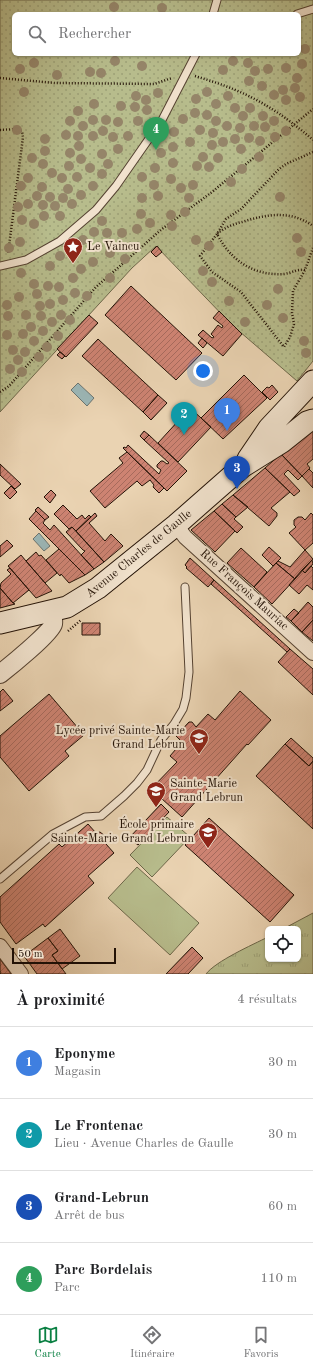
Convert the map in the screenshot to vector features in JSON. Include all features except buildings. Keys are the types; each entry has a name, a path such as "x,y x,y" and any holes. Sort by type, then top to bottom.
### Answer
{"main road":[{"name":"Avenue Charles de Gaulle","path":"242,467 269,428 313,381"},
{"name":"Avenue Charles de Gaulle","path":"0,623 67,607 98,588 176,525 242,467 282,442 307,422 313,420"}],"street":[{"name":"Rue François Mauriac","path":"176,525 185,537 313,653"},
{"path":"0,674 50,630 53,624 52,611"},
{"path":"0,946 21,974"}],"lane":[{"path":"214,12 217,0"},
{"path":"301,13 313,9"},
{"path":"4,266 26,260 60,241 96,210 143,150 162,120 195,56"},
{"path":"0,879 53,834 85,817 101,816 137,783 147,770 161,740 183,710 186,698 189,672 185,587"}],"path":[{"path":"0,78 55,83 154,84 186,73 257,100 294,124 313,140"},
{"path":"0,392 9,386 96,287 162,229 212,192 313,109"},
{"path":"0,130 16,129 22,131 23,137 4,266"},
{"path":"313,152 286,164 279,169 241,209 226,219 217,234 200,256 212,272 241,292 284,347 290,337 294,324 292,313 293,291 305,270 313,248"},
{"path":"217,234 221,230 261,216 285,215 304,220 313,226"},
{"path":"217,234 239,262 252,270 268,274 286,274 298,269 305,270"}],"green space":[{"path":"0,0 313,0 313,361 297,381 232,325 156,246 132,268 0,412"},
{"path":"167,817 190,837 152,877 130,855"},
{"path":"137,867 199,923 170,955 108,898"},
{"path":"313,913 313,974 206,974 226,959 265,938 265,962 301,962 301,926 289,926"}],"water":[{"path":"78,383 94,398 87,406 71,390"},
{"path":"39,533 50,546 44,551 33,539"}],"place":[{"name":"Parc Bordelais","path":"156,150"},
{"name":"Le Vaincu","path":"73,264"},
{"name":"Eponyme","path":"227,431"},
{"name":"Le Frontenac","path":"184,435"},
{"name":"Grand-Lebrun","path":"237,489"},
{"name":"Lycée privé Sainte-Marie Grand Lebrun","path":"199,755"},
{"name":"Sainte-Marie Grand Lebrun","path":"156,808"},
{"name":"École primaire Sainte-Marie Grand Lebrun","path":"208,849"}]}
